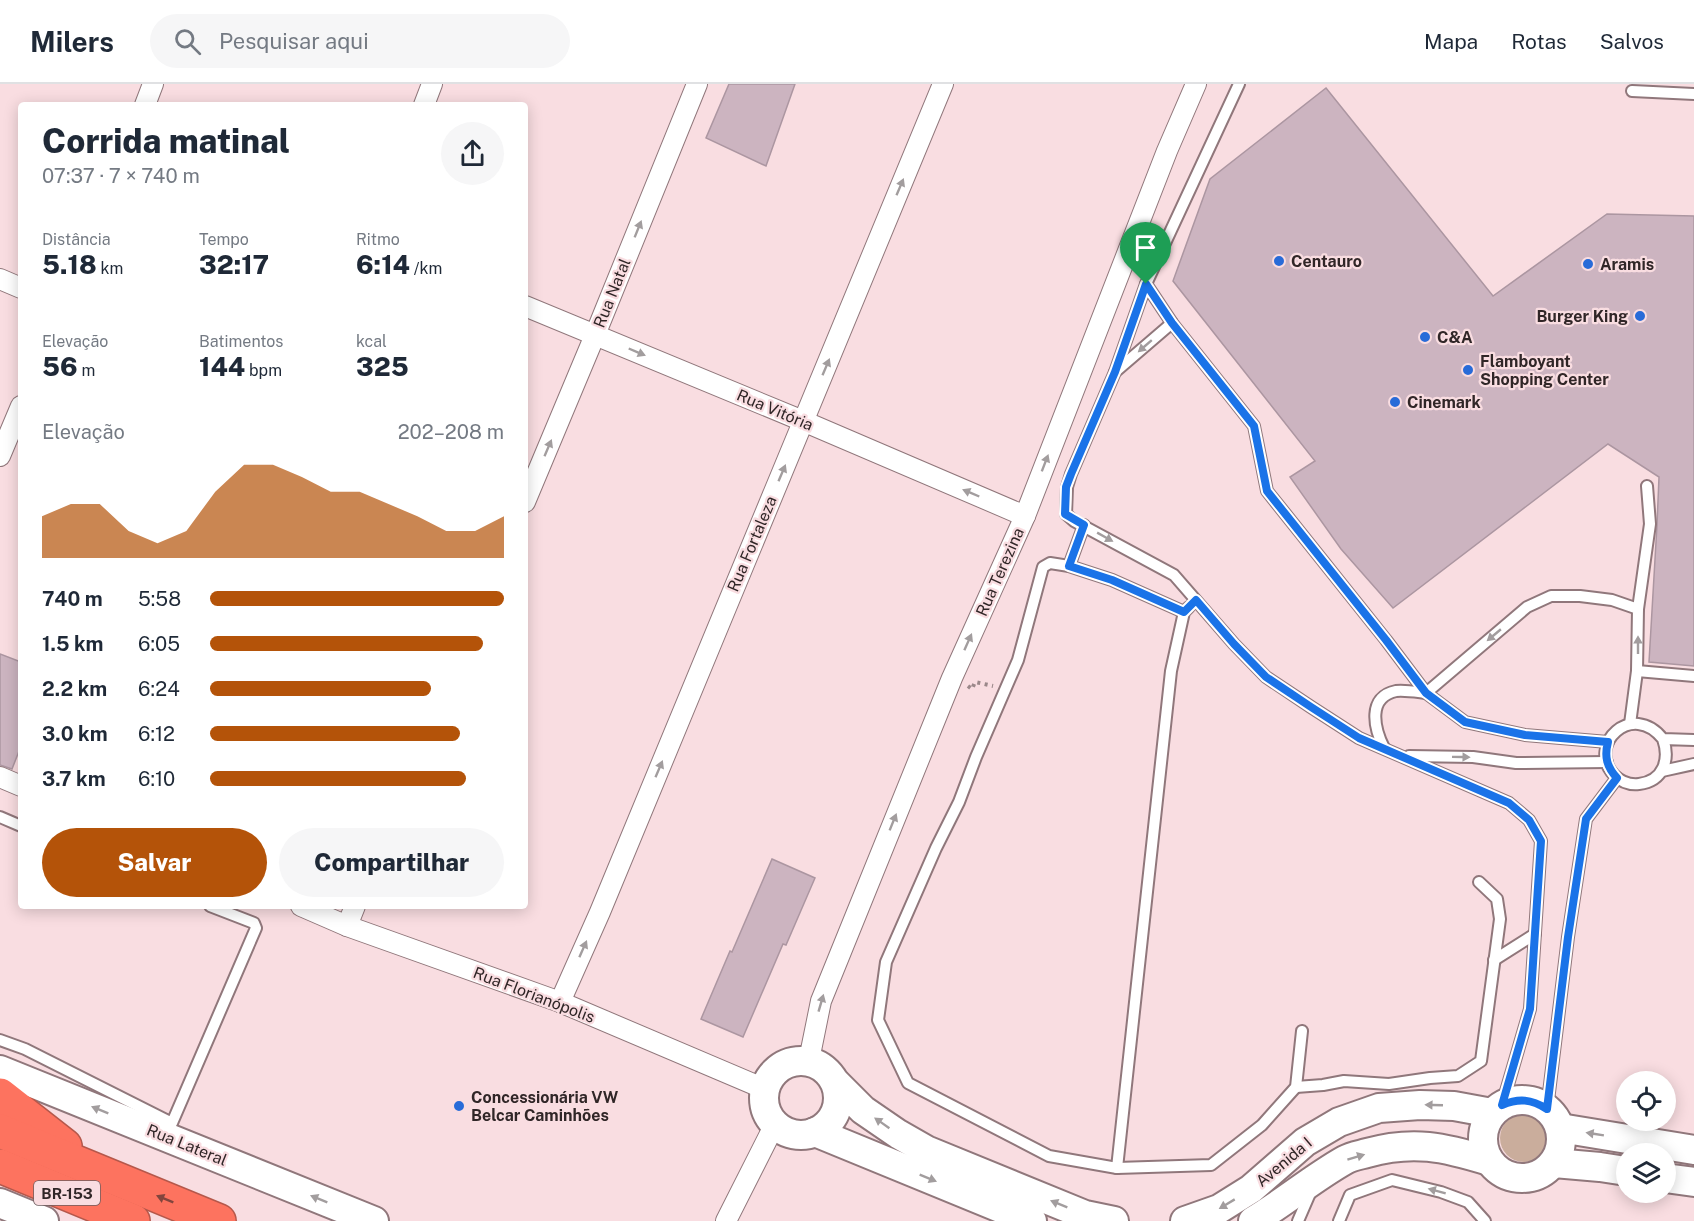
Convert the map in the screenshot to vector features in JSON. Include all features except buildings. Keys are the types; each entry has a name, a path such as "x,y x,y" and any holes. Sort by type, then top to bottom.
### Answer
{"highway":[{"path":"0,1095 95,1170"},
{"name":"BR-153","path":"0,1131 219,1221"},
{"name":"BR-153","path":"0,1166 133,1221"}],"street":[{"path":"146,102 153,84"},
{"path":"425,102 432,84"},
{"name":"Rua Natal","path":"528,495 697,84"},
{"name":"Rua Fortaleza","path":"560,1002 600,912 943,84"},
{"name":"Rua Terezina","path":"809,1060 821,1001 952,678 1025,516 1167,151 1196,84"},
{"path":"0,279 18,287"},
{"name":"Rua Vitória","path":"528,307 1025,516"},
{"path":"0,456 18,413"},
{"path":"0,777 18,785"},
{"name":"Rua Florianópolis","path":"308,909 347,926 560,1002 765,1089"},
{"path":"347,926 354,909"},
{"path":"836,1083 838,1106 826,1126 815,1132 796,1136 786,1133 775,1124 766,1108 764,1098 769,1079 782,1065 809,1060 830,1073 836,1083 863,1110 898,1134 926,1149 1085,1215 1114,1221"},
{"name":"Rua Lateral","path":"0,1070 374,1221"},
{"path":"1525,1099 1537,1102 1554,1119 1561,1140 1559,1152 1554,1163 1545,1171 1534,1177 1521,1179 1497,1170 1489,1161 1482,1136 1485,1124 1497,1109 1513,1100 1525,1099"},
{"name":"Avenida I","path":"1185,1221 1219,1209 1251,1189 1305,1142 1339,1122 1369,1111 1420,1104 1497,1109"},
{"path":"1554,1119 1694,1150"},
{"path":"726,1221 775,1124"},
{"path":"815,1132 1032,1221"},
{"name":"Avenida I","path":"1253,1221 1347,1158 1376,1150 1417,1145 1451,1149 1489,1161"},
{"path":"1554,1163 1616,1169"},
{"path":"1676,1180 1694,1182"},
{"path":"0,1203 44,1221"}],"lane":[{"path":"1239,84 1146,284 1115,372 1066,487 1065,514 1174,575 1266,677 1359,738 1509,803 1529,820 1541,841 1530,1009 1497,1109"},
{"path":"1632,91 1694,94"},
{"path":"1146,284 1172,323 1254,426 1267,491 1426,693 1465,722 1525,735 1608,742"},
{"path":"1115,372 1172,323"},
{"path":"1630,724 1637,671 1638,609 1650,524 1647,486"},
{"path":"1069,566 1084,525"},
{"path":"1184,612 1112,580 1069,566 1050,563 1043,567 1018,660 959,802 936,848 886,962 878,1020 908,1083 1049,1156 1117,1168 1211,1165 1262,1125 1296,1087 1302,1031"},
{"path":"1384,748 1377,734 1375,720 1380,700 1398,691 1426,693 1527,607 1551,596 1580,596 1612,600 1638,609"},
{"path":"1117,1168 1171,671 1184,612 1196,600"},
{"path":"1637,671 1694,676"},
{"path":"1639,723 1649,726 1663,739 1666,760 1662,771 1645,783 1635,785 1624,782 1617,778 1606,762 1605,752 1608,742 1617,730 1630,724 1639,723"},
{"path":"1663,739 1694,740"},
{"path":"1403,756 1473,757 1516,763 1606,762"},
{"path":"1662,771 1694,764"},
{"path":"1554,1119 1568,937 1586,819 1617,778"},
{"path":"0,817 18,825"},
{"path":"1296,1087 1344,1081 1389,1084 1458,1076 1481,1061 1500,919 1497,898 1479,882"},
{"path":"0,1040 25,1048 172,1123 256,928 254,923 218,909"},
{"path":"1494,960 1535,934"},
{"path":"1298,1221 1316,1179"},
{"path":"1339,1221 1350,1195 1392,1180 1441,1192 1468,1202 1485,1221"}],"shaded area":[{"path":"1524,1114 1541,1121 1548,1138 1541,1155 1524,1162 1507,1155 1500,1138 1507,1121"}],"place":[{"name":"Centauro","path":"1279,261"},
{"name":"Aramis","path":"1588,264"},
{"name":"Burger King","path":"1640,316"},
{"name":"C&A","path":"1425,337"},
{"name":"Flamboyant Shopping Center","path":"1468,370"},
{"name":"Cinemark","path":"1395,402"},
{"name":"Concessionária VW Belcar Caminhões","path":"459,1106"}],"route":[{"path":"1146,284 1172,323 1254,426 1267,491 1426,693 1465,722 1525,735 1608,742 1605,752 1606,762 1617,778 1586,819 1568,937 1547,1109 1537,1102 1525,1099 1513,1100 1502,1105 1530,1009 1541,841 1529,820 1509,803 1359,738 1311,707 1266,677 1196,600 1184,612 1112,580 1069,566 1084,525 1065,514 1066,487 1115,372 1146,284"}]}
